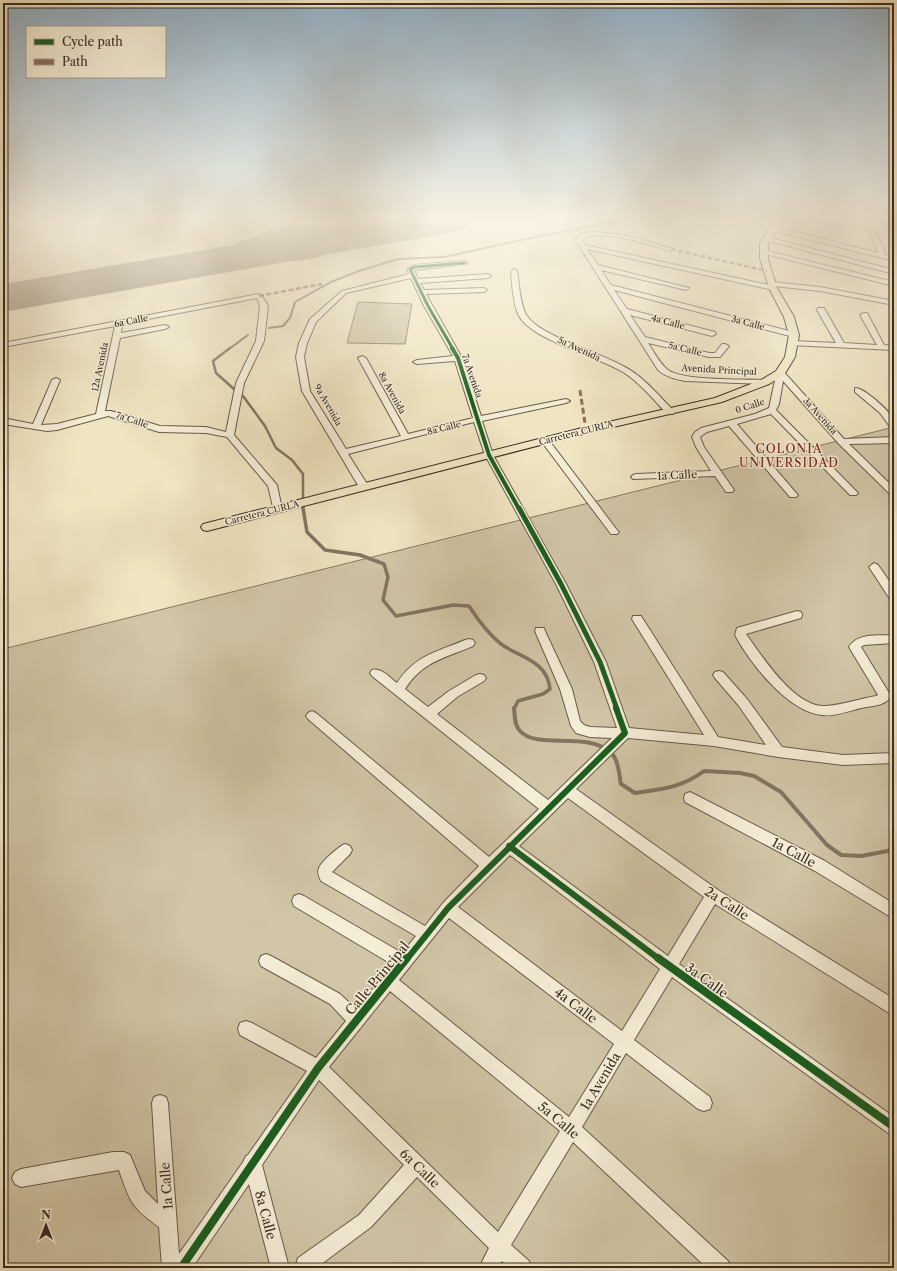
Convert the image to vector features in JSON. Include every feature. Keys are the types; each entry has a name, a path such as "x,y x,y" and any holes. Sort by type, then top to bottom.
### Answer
{"main road":[{"path":"770,280 789,317 793,339"},
{"name":"Carretera CURLA","path":"207,527 545,440 718,400 765,382 780,373 790,357 793,339"}],"street":[{"name":"9a Avenida","path":"364,487 345,452 306,391 300,357 303,343 313,321 344,292 402,280"},
{"name":"7a Avenida","path":"415,280 458,358 489,455 561,584 600,662 626,733"},
{"name":"5a Avenida","path":"516,280 522,316 531,325 548,335 620,367 632,374 670,412"},
{"name":"Avenida Principal","path":"605,280 661,368 666,373 674,377 685,379 765,382"},
{"path":"653,280 686,288"},
{"path":"745,280 772,286 820,289 894,304"},
{"path":"879,280 894,284"},
{"name":"3a Calle","path":"609,287 793,339 841,346 894,348"},
{"path":"421,292 484,290"},
{"name":"6a Calle","path":"3,345 259,296 264,306 260,324 260,341 240,383 230,435"},
{"path":"821,310 841,346"},
{"name":"4a Calle","path":"625,311 712,334"},
{"path":"864,315 882,348"},
{"name":"12a Avenida","path":"100,414 119,323"},
{"path":"116,336 166,327"},
{"name":"5a Calle","path":"642,339 709,355 717,355 725,346"},
{"name":"8a Avenida","path":"362,358 406,437"},
{"path":"417,362 458,358"},
{"name":"0 Calle","path":"717,473 697,441 698,434 772,410 775,404 780,373"},
{"name":"3a Avenida","path":"780,373 842,442 894,494"},
{"path":"36,427 56,380"},
{"path":"858,390 883,411 894,426"},
{"name":"8a Calle","path":"345,452 478,420 566,401"},
{"path":"772,410 852,493"},
{"path":"883,411 894,411"},
{"name":"7a Calle","path":"3,421 36,427 57,427 108,413 158,429 206,430 230,435"},
{"path":"731,423 793,495"},
{"path":"230,435 272,485 277,509"},
{"path":"545,440 614,532"},
{"path":"842,442 894,440"},
{"path":"717,473 729,490"},
{"name":"1a Calle","path":"636,476 717,473"},
{"path":"874,567 894,596"},
{"path":"797,615 739,633 784,691 803,706 823,711 879,700 885,696 855,647 862,641 894,639"},
{"path":"637,619 714,741"},
{"path":"540,631 566,689 575,723 580,729 590,732 626,733 714,741 778,752 843,760 894,758"},
{"path":"398,691 416,667 426,661 469,643"},
{"path":"376,673 548,808"},
{"path":"719,675 736,692 778,752"},
{"path":"428,714 453,694 480,678"},
{"path":"312,716 489,866"},
{"name":"Calle Principal","path":"181,1268 252,1162 318,1068 356,1019 404,963 448,908 616,741 626,733"},
{"name":"2a Calle","path":"567,790 713,895 894,1008"},
{"name":"1a Calle","path":"690,798 820,866 894,912"},
{"name":"3a Calle","path":"510,846 670,967 894,1127"},
{"path":"345,850 325,870 326,876 427,935"},
{"name":"1a Avenida","path":"488,1268 713,895"},
{"path":"299,901 404,963"},
{"name":"4a Calle","path":"448,908 704,1103"},
{"path":"266,961 335,999 356,1019"},
{"name":"5a Calle","path":"389,980 571,1129 721,1268"},
{"name":"6a Calle","path":"246,1029 318,1068 522,1268"},
{"name":"1a Calle","path":"160,1103 171,1268"},
{"path":"22,1178 113,1161 124,1161 132,1178 136,1194 150,1210 168,1222"},
{"name":"8a Calle","path":"252,1162 280,1268"},
{"path":"305,1264 364,1221 416,1165"}],"shaded area":[{"path":"358,302 412,304 405,344 347,343"},
{"path":"894,427 894,1268 3,1268 3,649"}],"waterway":[{"path":"269,328 283,326 290,318 295,302 335,280"},
{"path":"229,349 248,335"},
{"path":"230,348 213,361 216,373 234,389"},
{"path":"243,396 265,426 276,448 292,460 303,474 303,508"},
{"path":"303,508 307,532 325,550 360,555 384,564 388,577 383,600 396,616 453,605 469,606 483,626 496,640 508,649 532,661 538,666 548,679 550,689 543,694 518,701 514,709"},
{"path":"514,709 517,726 520,731 528,737 551,741 578,741 603,747 615,758 618,765 621,784 635,793 671,787 696,777 704,771 740,773 754,776 781,792 827,845 841,855 861,856 888,851 894,847"}],"runway":[{"path":"3,298 105,280"}],"marked path":[{"path":"259,296 322,284"},
{"path":"580,390 586,430"}],"cycle path":[{"path":"181,1268 318,1068 448,908 625,733 600,662 561,584 489,455 458,358 428,306 416,280"},
{"path":"509,846 670,967 894,1127"}],"district":[{"name":"COLONIA UNIVERSIDAD","path":"789,456"}]}
